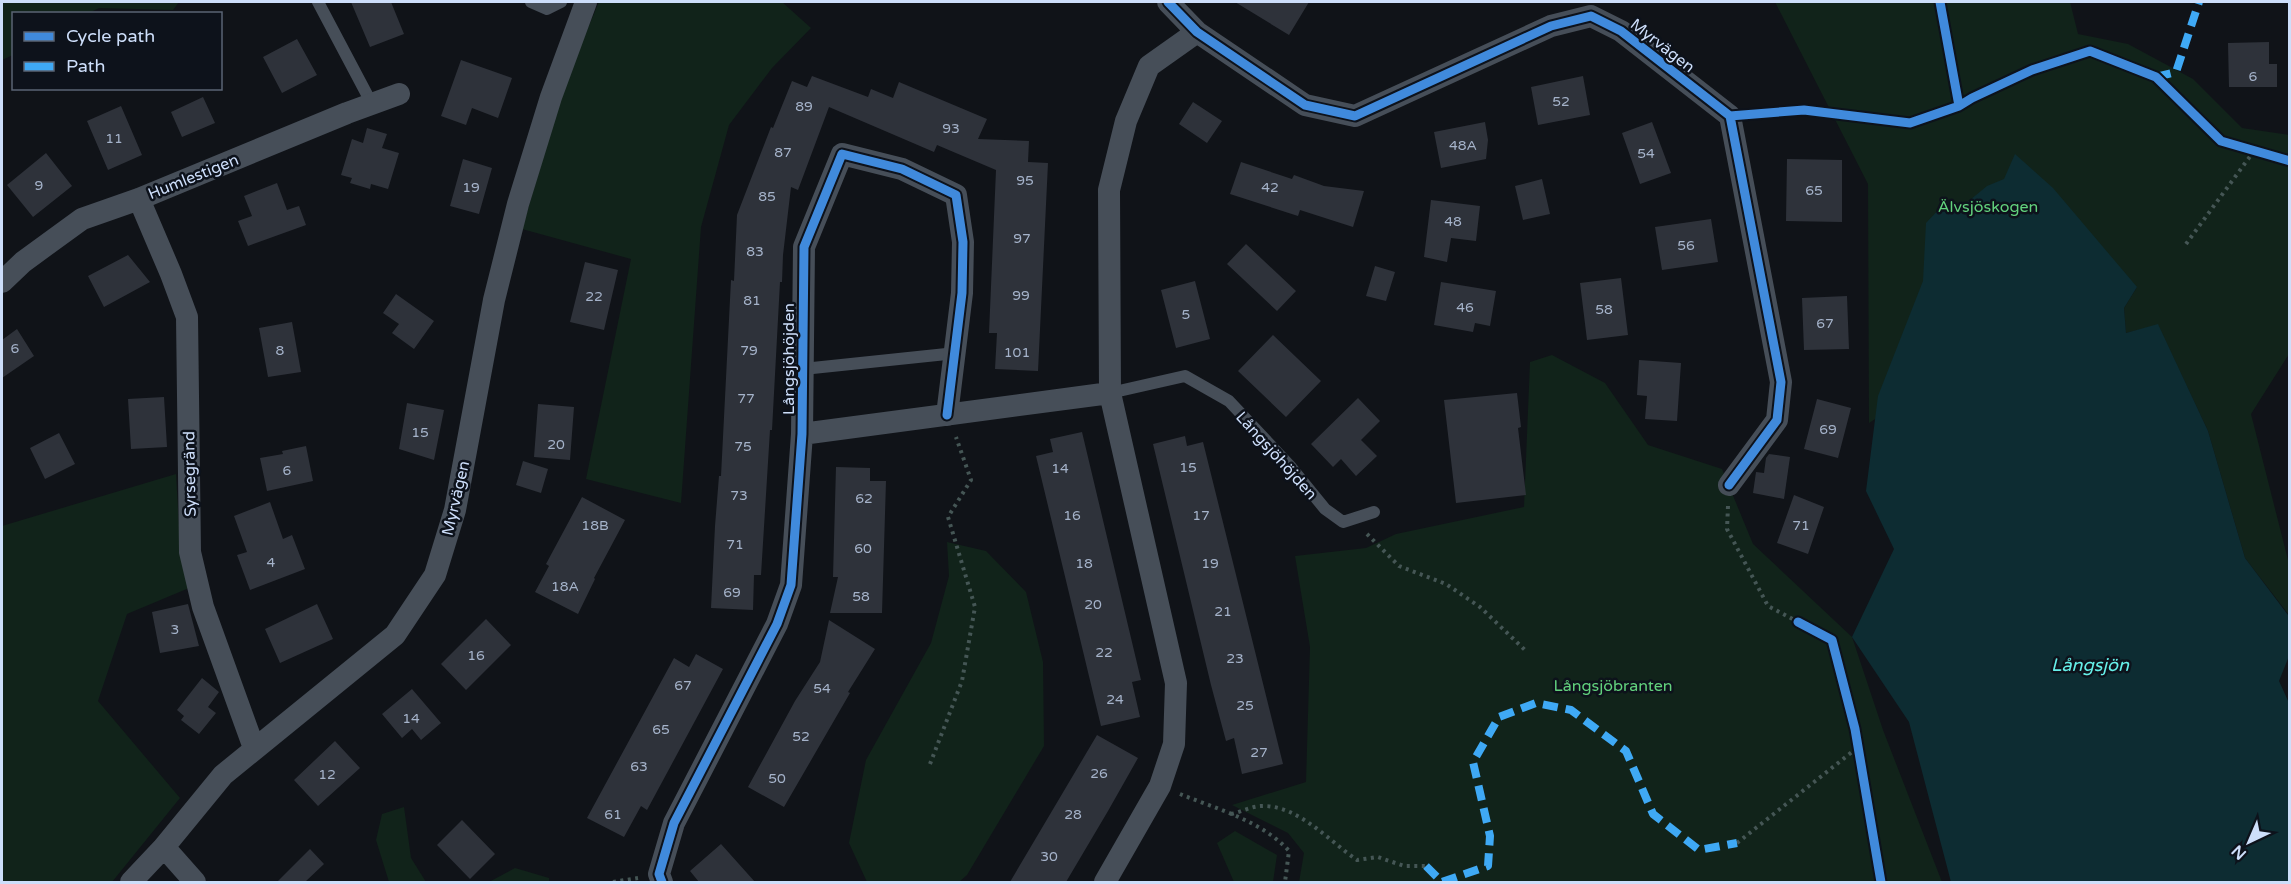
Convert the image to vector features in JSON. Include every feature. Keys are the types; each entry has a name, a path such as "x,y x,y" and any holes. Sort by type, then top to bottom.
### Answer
{"street":[{"name":"Myrvägen","path":"131,882 164,847 223,775 395,635 435,575 455,510 494,300 518,204 551,97 586,2"},
{"name":"Myrvägen","path":"1168,2 1197,32 1305,105 1355,116 1551,26 1591,16 1621,31 1730,116 1781,382 1776,420 1729,484"},
{"path":"1105,882 1160,786 1174,744 1176,683 1110,393 1109,190 1126,121 1149,66 1197,32"},
{"name":"Humlestigen","path":"2,282 22,262 82,219 399,94"},
{"name":"Långsjöhöjden","path":"662,882 659,874 674,823 777,624 791,585 802,434 804,247 842,154 902,169 956,195 963,242 962,293 947,415"},
{"name":"Syrsegränd","path":"139,198 187,317 190,552 203,607 254,748"},
{"name":"Långsjöhöjden","path":"802,434 1110,393"},
{"path":"164,847 195,882"}],"lane":[{"path":"318,2 372,104"},
{"path":"531,2 547,9 561,2"},
{"path":"803,369 956,353"},
{"name":"Långsjöhöjden","path":"1110,393 1185,376 1229,401 1290,466 1325,509 1344,522 1356,518"},
{"path":"1356,518 1374,512"}],"path":[{"path":"2243,147 2265,154"},
{"path":"2186,244 2254,151"},
{"path":"930,764 962,681 975,607 948,517 971,480 962,454"},
{"path":"1729,484 1727,529 1768,606 1832,640 1854,729 1881,882"},
{"path":"1356,518 1382,551 1399,566 1446,584 1480,608 1526,651"},
{"path":"1737,843 1857,748"},
{"path":"1160,786 1231,814 1277,838 1289,851 1285,882"},
{"path":"1231,814 1260,806 1279,807 1307,821 1358,860 1378,857 1404,866 1426,866"}],"green space":[{"path":"2,2 179,2 173,10 99,8 91,12 12,12 12,55 2,60"},
{"path":"599,2 782,2 811,28 772,68 729,125 701,227 681,503 586,479 631,259 522,229 567,77"},
{"name":"Älvsjöskogen","path":"1775,2 2070,2 2078,34 2128,44 2193,79 2242,128 2289,135 2289,354 2251,414 2289,564 2289,615 2245,558 2208,431 2158,325 2126,333 2124,308 2137,287 2016,327 1869,423 1868,184"},
{"name":"Långsjöbranten","path":"1552,355 1605,383 1648,445 1722,469 1753,544 1852,637 1883,730 1942,882 1299,882 1304,853 1288,833 1232,805 1306,782 1310,647 1295,556 1366,548 1396,534 1524,507 1530,362"},
{"path":"176,474 181,559 189,588 127,614 98,701 180,798 112,882 2,882 2,526"},
{"path":"947,542 986,551 1026,592 1043,662 1044,746 967,875 959,882 867,882 849,843 866,760 931,643 949,576"},
{"path":"404,807 411,858 426,882 389,882 376,840 382,814"},
{"path":"1235,831 1277,855 1273,882 1234,882 1217,843"},
{"path":"515,868 549,878 549,882 489,882"}],"water":[{"name":"Långsjön","path":"2015,154 2053,188 2137,287 2124,308 2126,333 2158,324 2208,431 2245,558 2288,615 2289,656 2279,681 2289,703 2289,882 1951,882 1909,722 1852,637 1894,549 1866,491 1878,396 1923,281 1926,223 1944,204 1964,205 1987,186 2004,179"}],"building":[{"path":"351,2 391,2 404,34 370,47"},
{"path":"1235,2 1309,2 1289,35"},
{"path":"297,39 317,75 282,93 263,57"},
{"path":"2269,42 2269,64 2277,64 2277,87 2229,87 2228,43"},
{"path":"461,60 512,78 498,118 472,108 466,125 441,116"},
{"path":"812,76 868,97 871,89 893,98 899,82 987,119 978,139 1029,141 1028,162 1048,163 1038,371 995,369 997,333 989,333 996,170 937,145 934,152 829,107 798,190 791,187 782,282 780,282 761,575 754,575 753,610 711,608 737,215 771,127 773,128 792,81 807,87"},
{"path":"1583,76 1590,115 1538,125 1531,87"},
{"path":"203,97 215,123 182,137 171,112"},
{"path":"1193,102 1222,121 1207,143 1179,124"},
{"path":"121,106 142,155 108,170 87,121"},
{"path":"1485,122 1488,140 1486,159 1441,168 1434,132"},
{"path":"1652,122 1671,173 1640,184 1622,133"},
{"path":"367,128 387,134 382,148 399,153 388,189 371,184 370,189 350,183 352,178 341,175 352,139 363,143"},
{"path":"46,153 72,186 33,217 7,185"},
{"path":"463,159 492,168 479,214 450,206"},
{"path":"1787,159 1842,160 1842,222 1786,221"},
{"path":"1241,162 1292,179 1294,175 1324,186 1364,191 1353,227 1300,210 1298,216 1230,194"},
{"path":"1542,179 1550,214 1523,220 1515,186"},
{"path":"277,183 287,210 299,206 306,225 248,246 238,221 252,216 244,196"},
{"path":"1431,200 1480,206 1476,241 1451,238 1447,262 1424,257"},
{"path":"1711,219 1718,262 1662,270 1655,227"},
{"path":"1246,244 1296,291 1277,311 1227,264"},
{"path":"128,255 150,282 104,307 88,276"},
{"path":"585,262 618,270 604,330 570,322"},
{"path":"1375,266 1395,272 1386,301 1366,296"},
{"path":"1621,278 1628,335 1587,340 1580,283"},
{"path":"1195,281 1210,339 1176,348 1161,290"},
{"path":"1441,282 1496,291 1490,326 1475,323 1473,332 1434,325"},
{"path":"396,294 434,321 414,349 392,333 399,324 383,313"},
{"path":"1847,296 1849,349 1804,350 1802,298"},
{"path":"292,322 301,372 268,377 259,328"},
{"path":"17,329 34,356 2,378 2,340"},
{"path":"1273,335 1321,381 1286,417 1238,371"},
{"path":"1639,360 1681,363 1677,421 1645,419 1647,396 1637,395"},
{"path":"1517,393 1521,427 1518,428 1526,495 1456,503 1444,400"},
{"path":"164,397 167,447 131,449 128,399"},
{"path":"1358,398 1380,421 1361,440 1377,456 1356,476 1341,459 1333,467 1311,444"},
{"path":"1817,399 1851,408 1838,458 1804,449"},
{"path":"407,403 444,410 434,460 399,449"},
{"path":"538,404 574,407 570,460 534,457"},
{"path":"1082,432 1141,680 1132,682 1140,717 1101,726 1036,456 1053,452 1050,439"},
{"path":"59,433 75,464 45,479 30,448"},
{"path":"1185,436 1187,446 1203,442 1283,764 1242,774 1234,738 1226,741 1153,444"},
{"path":"306,446 313,481 267,491 260,458 283,454 282,451"},
{"path":"1769,454 1790,457 1784,499 1753,493 1756,472 1764,473 1766,458"},
{"path":"523,461 548,469 541,493 516,485"},
{"path":"836,467 870,468 870,481 886,481 882,613 830,613 838,577 833,577"},
{"path":"1794,495 1824,507 1808,554 1777,543"},
{"path":"582,497 625,520 578,614 535,592 549,566 546,564"},
{"path":"270,502 283,539 292,535 305,569 250,590 237,555 247,552 234,516"},
{"path":"188,604 199,646 160,653 152,612"},
{"path":"317,604 333,639 280,663 265,629"},
{"path":"486,619 511,645 466,690 441,664"},
{"path":"829,620 875,649 848,692 850,693 784,807 748,787 795,701 820,662"},
{"path":"696,654 723,669 647,810 641,806 624,837 587,818 674,658 689,667"},
{"path":"202,678 219,692 208,707 216,713 199,734 181,720 184,716 177,710"},
{"path":"412,689 441,723 421,740 412,729 402,738 382,714"},
{"path":"1097,735 1138,758 1066,882 1010,882"},
{"path":"335,741 360,768 318,806 294,780"},
{"path":"462,820 495,854 470,879 437,845"},
{"path":"721,844 755,882 699,882 690,871"},
{"path":"310,849 324,864 305,882 277,882"}],"marked path":[{"path":"2156,77 2176,72 2199,2"},
{"path":"1426,866 1442,882 1488,866 1490,836 1473,762 1499,717 1536,703 1571,710 1626,751 1653,814 1699,850 1737,843"}],"cycle path":[{"path":"1168,2 1197,32 1305,105 1355,116 1551,26 1591,16 1621,31 1730,116 1781,382 1777,420 1729,485"},
{"path":"1940,2 1959,106"},
{"path":"1730,116 1804,110 1910,123 1959,106 2032,70 2090,51 2156,77 2221,141 2290,161"},
{"path":"662,882 659,874 674,823 777,624 791,585 802,434 804,247 842,154 902,169 956,195 963,242 962,293 947,415"},
{"path":"1798,622 1832,640 1855,729 1881,882"}]}
